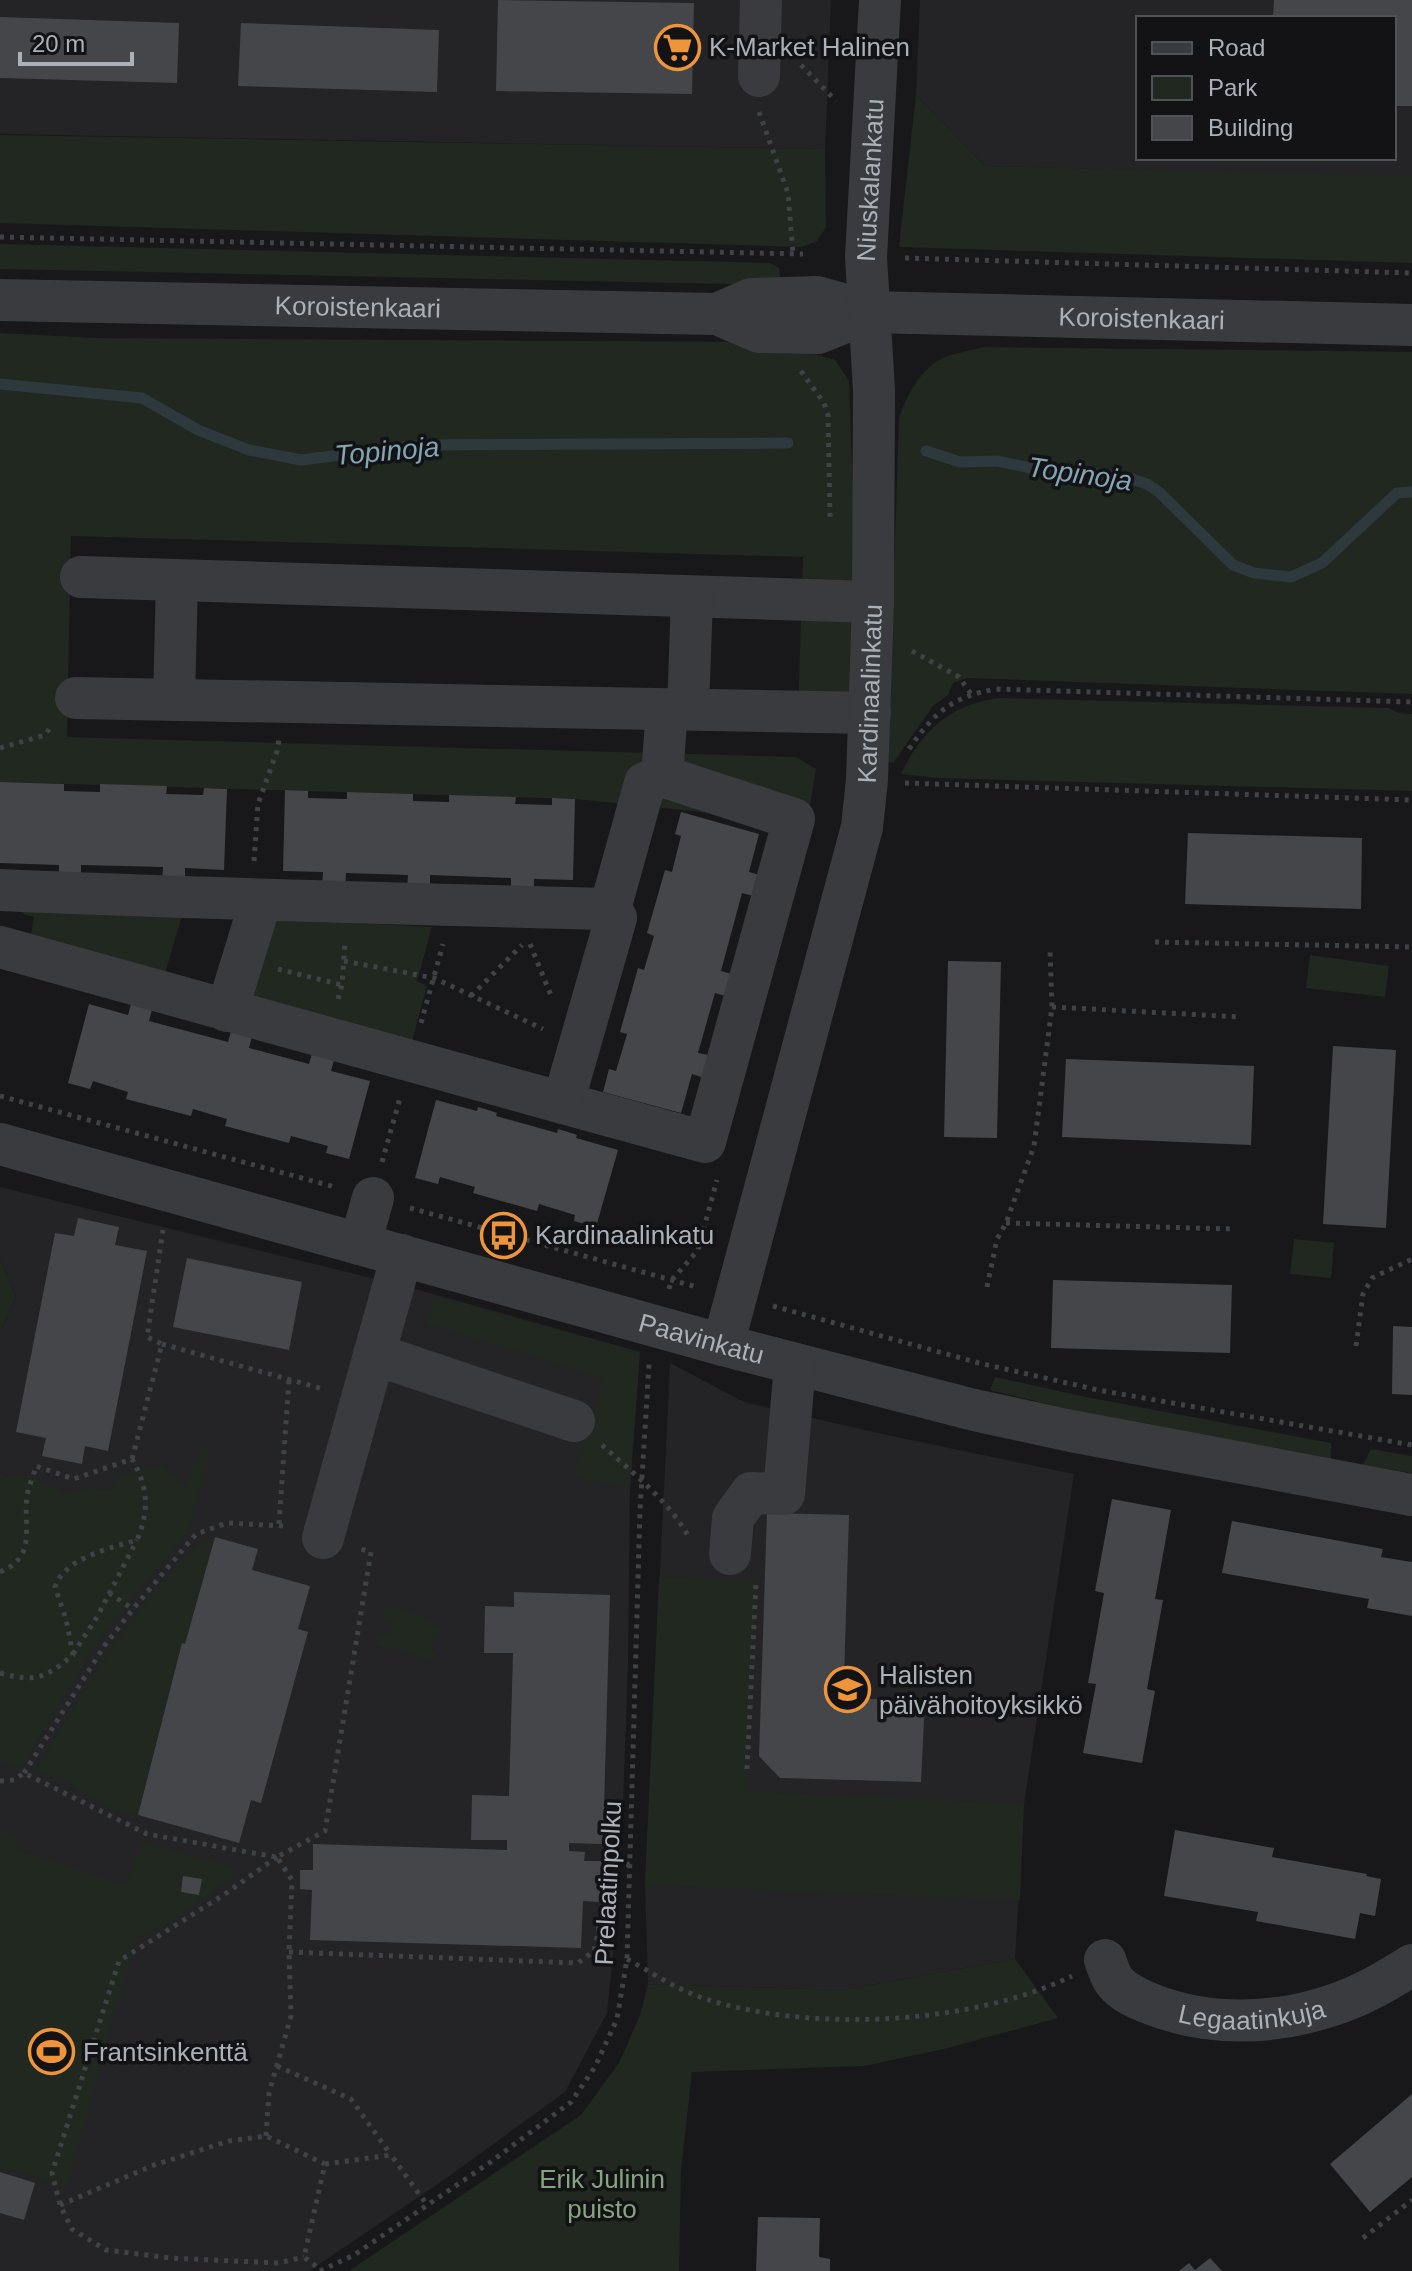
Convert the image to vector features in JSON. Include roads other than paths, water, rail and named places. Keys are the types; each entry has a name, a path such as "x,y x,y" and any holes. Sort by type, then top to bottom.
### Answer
{"street":[{"name":"Niuskalankatu","path":"870,312 866,257 880,0"},
{"path":"759,76 760,13"},
{"name":"Koroistenkaari","path":"0,300 717,314 759,332 818,333 870,312 1412,325"},
{"name":"Kardinaalinkatu","path":"723,1345 862,827 867,780 872,617 874,390 870,312"},
{"path":"81,577 692,598 872,617"},
{"path":"174,700 177,580"},
{"path":"662,776 678,710 692,598"},
{"path":"76,698 870,713"},
{"path":"0,947 227,1011 705,1142 794,819 662,776 645,783 610,909 616,918 572,1050 563,1103"},
{"path":"0,890 610,909"},
{"path":"227,1011 257,900"},
{"name":"Paavinkatu","path":"0,1144 723,1345 974,1410 1412,1495"},
{"path":"360,1244 373,1198"},
{"path":"323,1538 402,1255"},
{"path":"374,1354 574,1421"},
{"path":"730,1554 733,1518 751,1493 784,1494 795,1364"},
{"name":"Legaatinkuja","path":"1105,1960 1116,1983 1135,1998 1187,2016 1216,2021 1263,2021 1336,2004 1377,1986 1412,1965"}],"waterway":[{"name":"Topinoja","path":"0,384 142,398 198,430 249,450 301,460 419,445 788,443"},
{"name":"Topinoja","path":"926,451 960,462 997,461 1059,474 1096,474 1147,484 1159,492 1233,565 1254,573 1291,577 1322,563 1397,493 1412,492"}],"place":[{"name":"K-Market Halinen","path":"678,47"},
{"name":"Kardinaalinkatu","path":"504,1235"},
{"name":"Halisten päivähoitoyksikkö","path":"848,1690"},
{"name":"Frantsinkenttä","path":"52,2052"}],"park label":[{"name":"Erik Julinin puisto","path":"602,2194"}]}
